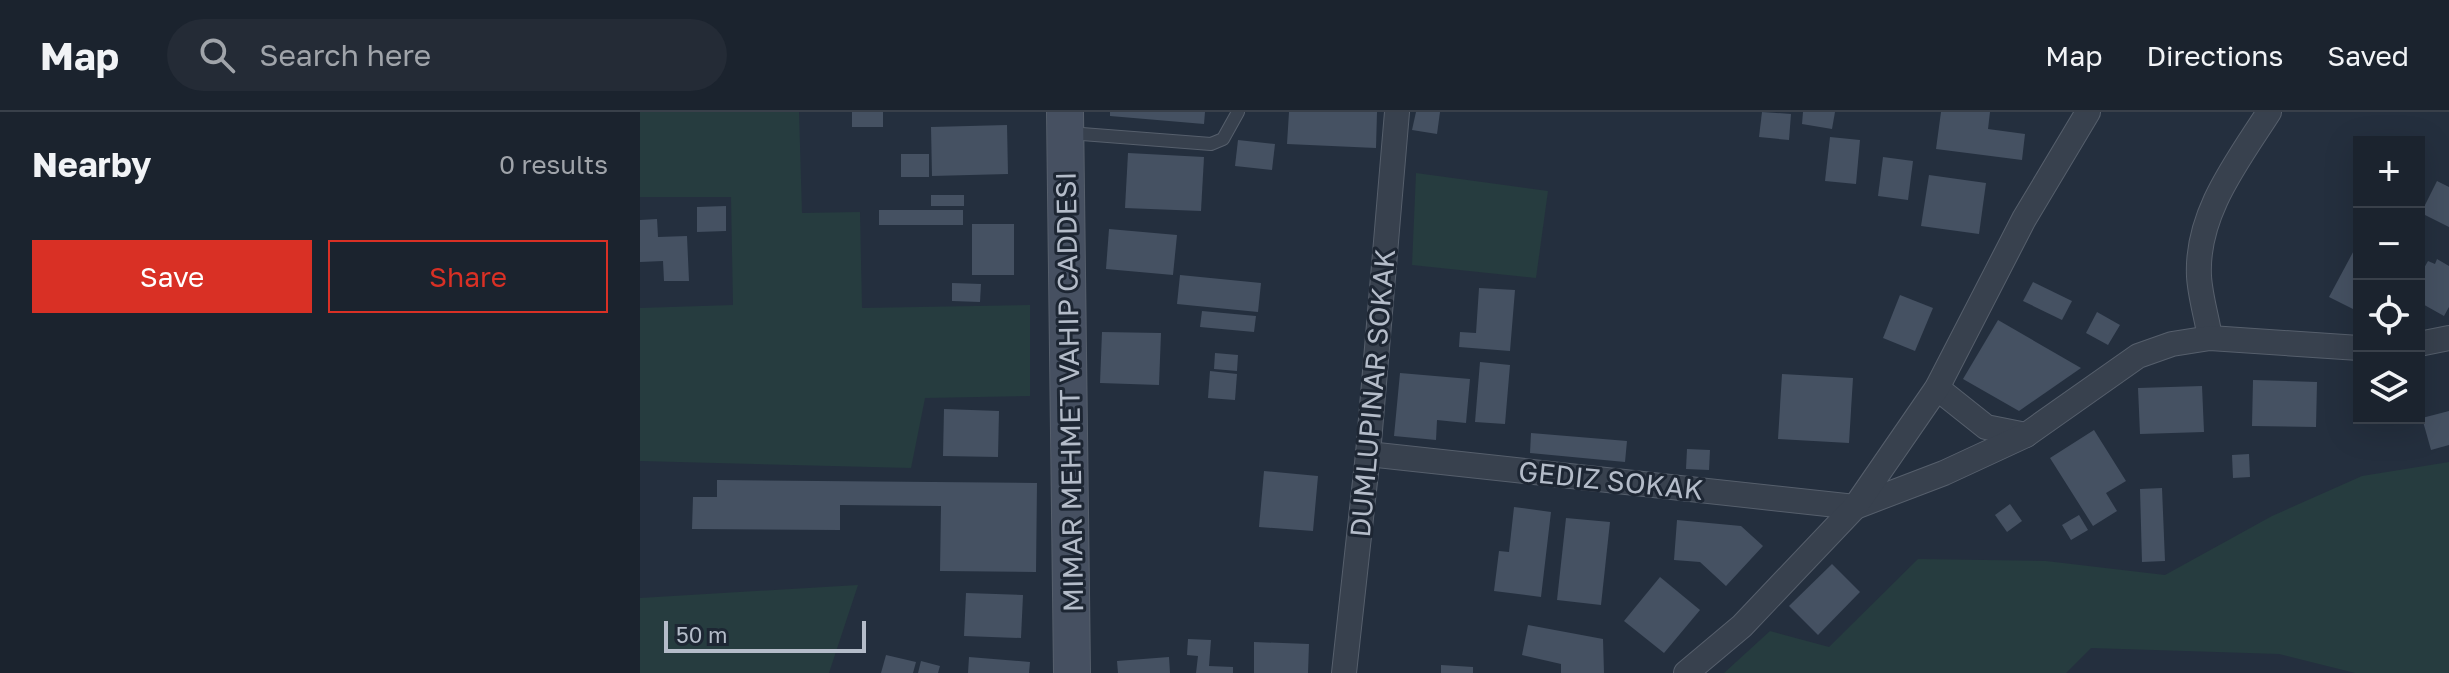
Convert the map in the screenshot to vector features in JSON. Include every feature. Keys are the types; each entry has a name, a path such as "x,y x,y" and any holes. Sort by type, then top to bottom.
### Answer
{"main road":[{"name":"MIMAR MEHMET VAHIP CADDESI","path":"1065,122 1072,673"}],"street":[{"path":"1344,673 1368,454 1397,112"},
{"path":"1686,673 1742,626 1855,507 1937,388 2024,219 2088,112"},
{"path":"2210,338 2199,276 2204,225 2233,168 2269,112"},
{"path":"1855,507 1944,473 2026,435 2138,356 2172,344 2210,338 2353,348"},
{"path":"2425,343 2449,338"},
{"path":"1937,388 1986,427 2026,435"},
{"name":"GEDIZ SOKAK","path":"1368,454 1855,507"}],"lane":[{"path":"1065,122 1211,144 1223,139 1238,112"}],"green space":[{"path":"640,112 799,112 802,213 860,212 862,308 1030,305 1030,396 925,398 911,468 640,461 640,308 733,305 731,197 640,197"},
{"path":"1416,173 1548,191 1536,278 1412,265"},
{"path":"2449,462 2449,673 2355,673 2279,654 2091,648 2066,673 1724,673 1770,631 1829,647 1918,559 2046,561 2165,575 2272,516 2362,476"},
{"path":"858,585 829,673 640,673 640,598"}],"building":[{"path":"852,112 883,112 883,127 852,127"},
{"path":"1110,112 1205,112 1204,124 1110,116"},
{"path":"1289,112 1377,112 1376,148 1287,144"},
{"path":"1416,112 1440,112 1437,134 1412,130"},
{"path":"1762,112 1791,114 1789,140 1759,137"},
{"path":"1803,112 1835,112 1832,129 1802,124"},
{"path":"1941,112 1990,112 1988,129 2025,134 2022,160 1936,149"},
{"path":"1007,125 1008,174 932,176 931,127"},
{"path":"1830,137 1860,140 1856,184 1825,181"},
{"path":"1238,140 1275,144 1272,170 1235,166"},
{"path":"1128,153 1204,157 1201,211 1125,208"},
{"path":"901,154 929,154 929,177 901,177"},
{"path":"1883,157 1913,161 1908,200 1878,196"},
{"path":"1929,175 1986,183 1979,234 1921,226"},
{"path":"2437,181 2449,187 2449,227 2425,215 2425,205"},
{"path":"931,195 964,195 964,206 931,206"},
{"path":"726,206 726,231 697,232 697,207"},
{"path":"879,210 963,210 963,225 879,225"},
{"path":"657,219 658,237 687,236 689,281 664,281 663,261 640,262 640,220"},
{"path":"972,224 1014,224 1014,275 972,275"},
{"path":"1109,229 1177,235 1173,275 1106,269"},
{"path":"2353,252 2353,309 2329,297"},
{"path":"2437,259 2449,266 2449,307 2444,316 2425,305 2425,266 2428,261 2435,264"},
{"path":"1180,275 1261,283 1258,312 1177,304"},
{"path":"2033,282 2072,301 2062,320 2023,301"},
{"path":"952,283 981,284 980,302 952,301"},
{"path":"1479,288 1515,290 1510,351 1459,347 1460,332 1476,333"},
{"path":"1900,295 1933,308 1915,351 1883,338"},
{"path":"1202,311 1256,316 1254,332 1200,327"},
{"path":"2097,312 2120,325 2108,345 2086,333"},
{"path":"1998,320 2081,368 2019,411 1963,379"},
{"path":"1102,332 1161,333 1159,385 1100,383"},
{"path":"1215,353 1238,355 1237,371 1214,369"},
{"path":"1480,362 1510,365 1505,424 1475,422"},
{"path":"1210,371 1237,374 1235,400 1208,398"},
{"path":"1400,373 1470,379 1466,423 1437,420 1436,440 1394,436"},
{"path":"1782,374 1853,378 1849,443 1778,439"},
{"path":"2253,380 2317,382 2316,427 2252,426"},
{"path":"2202,386 2204,432 2140,434 2138,388"},
{"path":"944,409 999,411 998,457 943,456"},
{"path":"2449,411 2449,445 2431,450 2424,424 2425,417"},
{"path":"2094,430 2126,481 2106,493 2117,511 2093,526 2050,458"},
{"path":"1531,433 1627,441 1625,462 1530,453"},
{"path":"1687,449 1710,450 1709,470 1686,469"},
{"path":"2249,454 2250,477 2233,478 2232,455"},
{"path":"1264,471 1318,476 1313,531 1259,527"},
{"path":"717,480 1037,483 1036,572 940,571 941,506 840,505 840,530 692,529 693,497 717,497"},
{"path":"2162,488 2165,561 2142,562 2140,489"},
{"path":"2010,504 2022,521 2007,532 1995,515"},
{"path":"1514,507 1551,512 1541,597 1494,591 1499,551 1509,552"},
{"path":"2079,515 2088,530 2071,540 2062,525"},
{"path":"1566,518 1610,522 1601,605 1557,600"},
{"path":"1677,520 1741,526 1763,546 1726,586 1700,562 1674,560"},
{"path":"1832,564 1860,592 1818,635 1789,606"},
{"path":"1660,577 1700,610 1664,653 1624,621"},
{"path":"966,593 1023,595 1021,638 964,636"},
{"path":"1528,625 1603,639 1604,673 1561,673 1561,664 1522,655"},
{"path":"1188,639 1211,640 1209,666 1233,667 1233,673 1196,673 1198,656 1187,655"},
{"path":"1254,642 1309,644 1308,673 1254,673"},
{"path":"886,655 916,662 913,673 881,673"},
{"path":"969,657 1030,662 1029,673 968,673"},
{"path":"1169,657 1170,673 1118,673 1117,661"},
{"path":"921,661 940,666 938,673 918,673"},
{"path":"1441,665 1473,667 1473,673 1441,673"}]}
